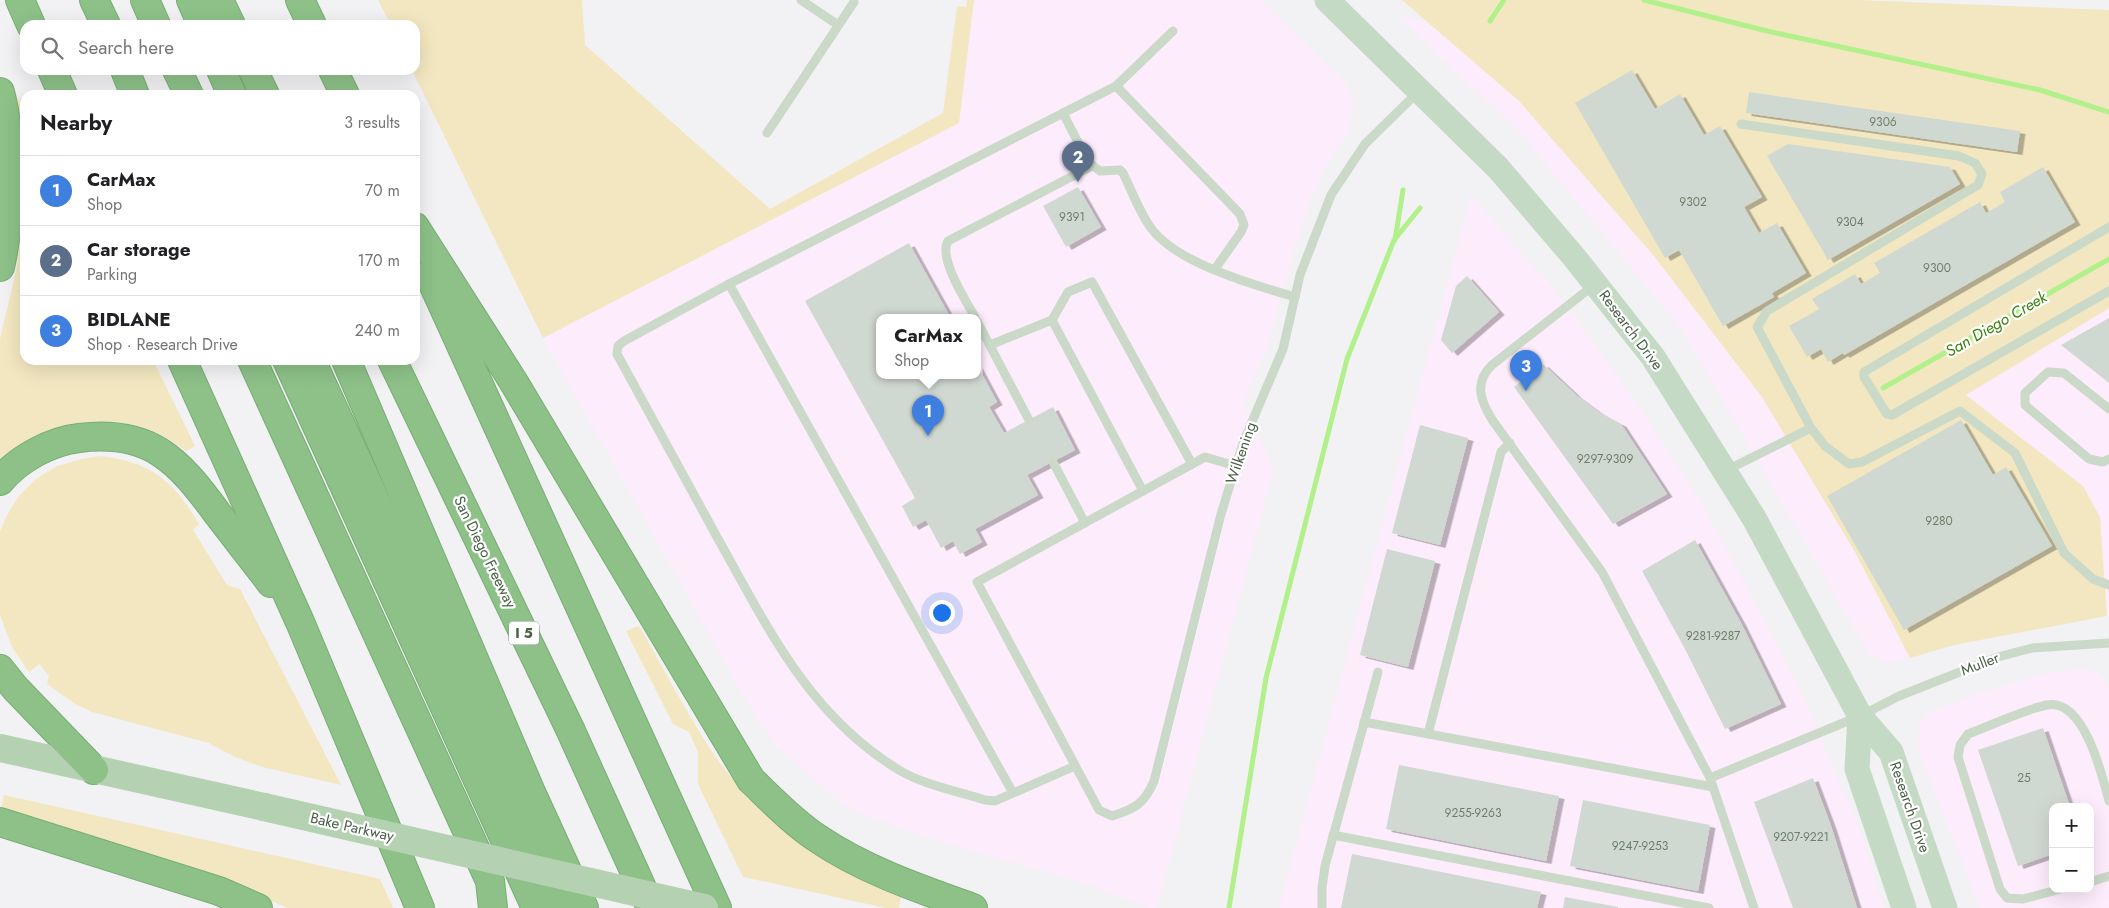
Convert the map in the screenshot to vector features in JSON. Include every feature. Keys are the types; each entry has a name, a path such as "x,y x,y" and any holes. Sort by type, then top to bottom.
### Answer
{"highway":[{"path":"20,0 29,20"},
{"path":"94,0 104,20"},
{"path":"126,0 135,20"},
{"path":"145,0 154,20"},
{"path":"191,0 200,20"},
{"path":"219,0 229,20"},
{"path":"300,0 310,20"},
{"path":"54,75 61,90"},
{"path":"127,75 133,90"},
{"path":"159,75 166,90"},
{"path":"179,75 186,90"},
{"path":"223,75 230,90"},
{"path":"255,75 263,90"},
{"path":"335,75 343,90"},
{"path":"0,92 6,139 9,215 0,267"},
{"path":"420,235 513,381 751,780 780,808 817,838 889,877 973,908"},
{"path":"420,256 718,908"},
{"path":"184,365 300,622 420,908"},
{"path":"254,365 504,908"},
{"path":"289,365 536,908"},
{"path":"313,365 563,908"},
{"path":"348,365 526,781 584,908"},
{"name":"San Diego Freeway","path":"394,365 570,730 651,908"},
{"path":"0,481 47,446 69,439 96,436 121,437 144,444 161,452 181,467 300,622"},
{"path":"0,669 15,688 94,770"},
{"path":"0,822 219,891 258,908"},
{"path":"490,881 493,908"}],"main road":[{"name":"Research Drive","path":"1326,0 1498,168 1596,284 1653,357 1754,518 1860,716 1890,752 1945,908"},
{"path":"1860,716 1856,769 1904,908"},
{"name":"Bake Parkway","path":"0,748 704,908"}],"lane":[{"path":"801,0 838,25"},
{"path":"767,133 854,2"},
{"path":"1173,30 1116,86 729,284 624,341 618,346 616,354 758,611 790,666 806,687 844,728 871,751 901,771 984,800 995,801 1075,766 976,582 1206,457 1236,466"},
{"path":"1116,86 1240,214 1244,225 1241,232 1215,268"},
{"name":"Wilkening","path":"1075,766 1099,810 1112,816 1127,811 1148,797 1154,781 1221,514 1236,466 1283,349 1300,275 1331,195 1365,144 1419,91"},
{"path":"1063,113 1088,162 1104,172 1120,170 1150,227 1164,242 1179,252 1245,282 1295,296"},
{"path":"1741,124 1959,156 1975,163 1982,174 1978,185 1767,311 1757,327 1811,428 1825,446 1850,464 1862,462 1960,411 2015,453 2064,553 2093,580 2109,586"},
{"path":"972,314 958,288 948,263 946,250 948,241 1092,166"},
{"path":"2109,227 1864,372 1864,377 1886,414 1892,415 2109,291"},
{"path":"990,345 1052,320 1068,292 1092,282 1192,464"},
{"path":"729,284 1013,793"},
{"path":"1596,284 1486,372 1479,394 1482,404 1602,572 1712,783 1754,908"},
{"path":"1052,320 1143,491"},
{"path":"981,328 1029,420"},
{"path":"2109,409 2064,374 2048,372 2025,393 2025,405 2089,459 2103,462 2109,459"},
{"path":"1725,471 1811,428"},
{"path":"1428,734 1501,452 1510,443"},
{"path":"1052,462 1085,523"},
{"name":"Muller","path":"1712,783 1860,716 1899,696 1998,657 2032,648 2109,643"},
{"path":"1322,908 1322,888 1333,835 1378,672"},
{"path":"2049,892 2023,899 2006,898 2000,889 1958,757 1960,745 1968,734 2049,704 2069,710 2082,724 2106,780 2109,801"},
{"path":"1364,722 1712,783"},
{"path":"1333,835 1708,908"},
{"path":"2094,881 2109,876"}],"shaded area":[{"path":"378,0 582,0 585,45 770,209 943,113 957,6 966,7 967,0 974,0 959,123 543,338 414,75 420,75 420,20 388,20"},
{"path":"974,0 1261,0 1347,84 1354,103 1349,130 1322,172 1309,205 1291,260 1269,342 1243,404 1274,468 1157,908 1149,908 1086,884 925,837 858,813 829,793 777,745 758,721 543,338 959,123"},
{"path":"1402,0 1857,0 2109,10 2109,308 1966,395 2083,486 2100,517 2107,616 1954,645 1910,658 1855,552 1762,397 1654,256 1519,101"},
{"path":"1400,17 2098,139 1966,394 2109,308 2109,616 2033,621 1889,663 1869,654 1683,331 1525,138"},
{"path":"20,98 20,123 17,100"},
{"path":"1471,195 1544,278 1588,335 1645,416 1707,512 1803,695 1863,839 1883,908 1279,908"},
{"path":"20,237 20,365 155,365 195,446 186,451 161,435 127,423 87,422 47,431 13,451 0,465 0,339 17,267"},
{"path":"100,456 133,463 147,469 170,485 180,496 199,524 193,530 227,585 240,589 341,785 262,767 235,757 209,743 92,712 75,704 47,684 49,676 39,664 29,672 12,647 0,615 0,532 18,497 36,479 55,467 81,459"},
{"path":"639,626 705,741 723,768 744,792 766,814 816,853 872,884 901,897 899,908 886,908 743,877 698,784 698,752 689,732 673,724 626,631"},
{"path":"2084,669 2100,674 2109,688 2109,908 1980,908 1919,752 1919,723 1927,714 1975,694 2046,673"},
{"path":"4,795 380,879 393,908 288,908 219,879 1,809"}],"building":[{"path":"1632,70 1655,109 1680,94 1704,135 1720,126 1762,197 1744,207 1759,233 1777,223 1806,273 1772,293 1774,297 1723,326 1679,250 1665,258 1575,103"},
{"path":"1749,92 2020,131 2017,152 1746,113"},
{"path":"1788,144 1950,167 1960,184 1828,260 1767,156"},
{"path":"2043,167 2075,222 1844,355 1843,353 1828,362 1821,349 1807,357 1789,326 1819,309 1812,299 1855,274 1861,284 1880,273 1874,263 1980,202 1986,213 2005,202 2000,192"},
{"path":"1078,187 1101,227 1066,247 1043,206"},
{"path":"909,243 948,314 876,314 876,379 981,379 981,372 997,402 989,407 1004,433 1053,407 1075,450 1027,475 1038,495 975,529 982,542 960,554 953,541 941,548 926,520 913,527 902,506 915,498 805,301"},
{"path":"1467,276 1499,312 1452,353 1441,340 1456,286"},
{"path":"2109,318 2109,383 2061,345"},
{"path":"1543,364 1577,396 1599,412 1621,424 1667,494 1613,524 1514,387"},
{"path":"1961,420 1993,475 2006,467 2052,546 1904,630 1827,496"},
{"path":"1420,425 1468,438 1440,545 1392,533"},
{"path":"1695,540 1741,623 1781,704 1725,729 1685,649 1642,571"},
{"path":"1387,549 1435,561 1408,667 1360,655"},
{"path":"2043,728 2069,803 2049,803 2049,855 2018,866 1978,750"},
{"path":"1399,765 1559,796 1546,861 1386,829"},
{"path":"1813,778 1831,826 1857,908 1793,908 1754,802"},
{"path":"1583,800 1710,825 1698,891 1570,866"},
{"path":"1352,854 1541,892 1537,908 1341,908"},
{"path":"1565,897 1618,907 1618,908 1563,908"}],"waterway":[{"path":"1490,21 1504,0"},
{"path":"1644,0 1767,31 2040,90 2109,112"},
{"path":"1395,240 1403,190"},
{"path":"1229,908 1266,678 1347,359 1394,240 1420,208"},
{"name":"San Diego Creek","path":"1883,388 2109,259"}],"place":[{"name":"Car storage","path":"1078,182"},
{"name":"BIDLANE","path":"1526,391"},
{"name":"CarMax","path":"928,436"}]}
